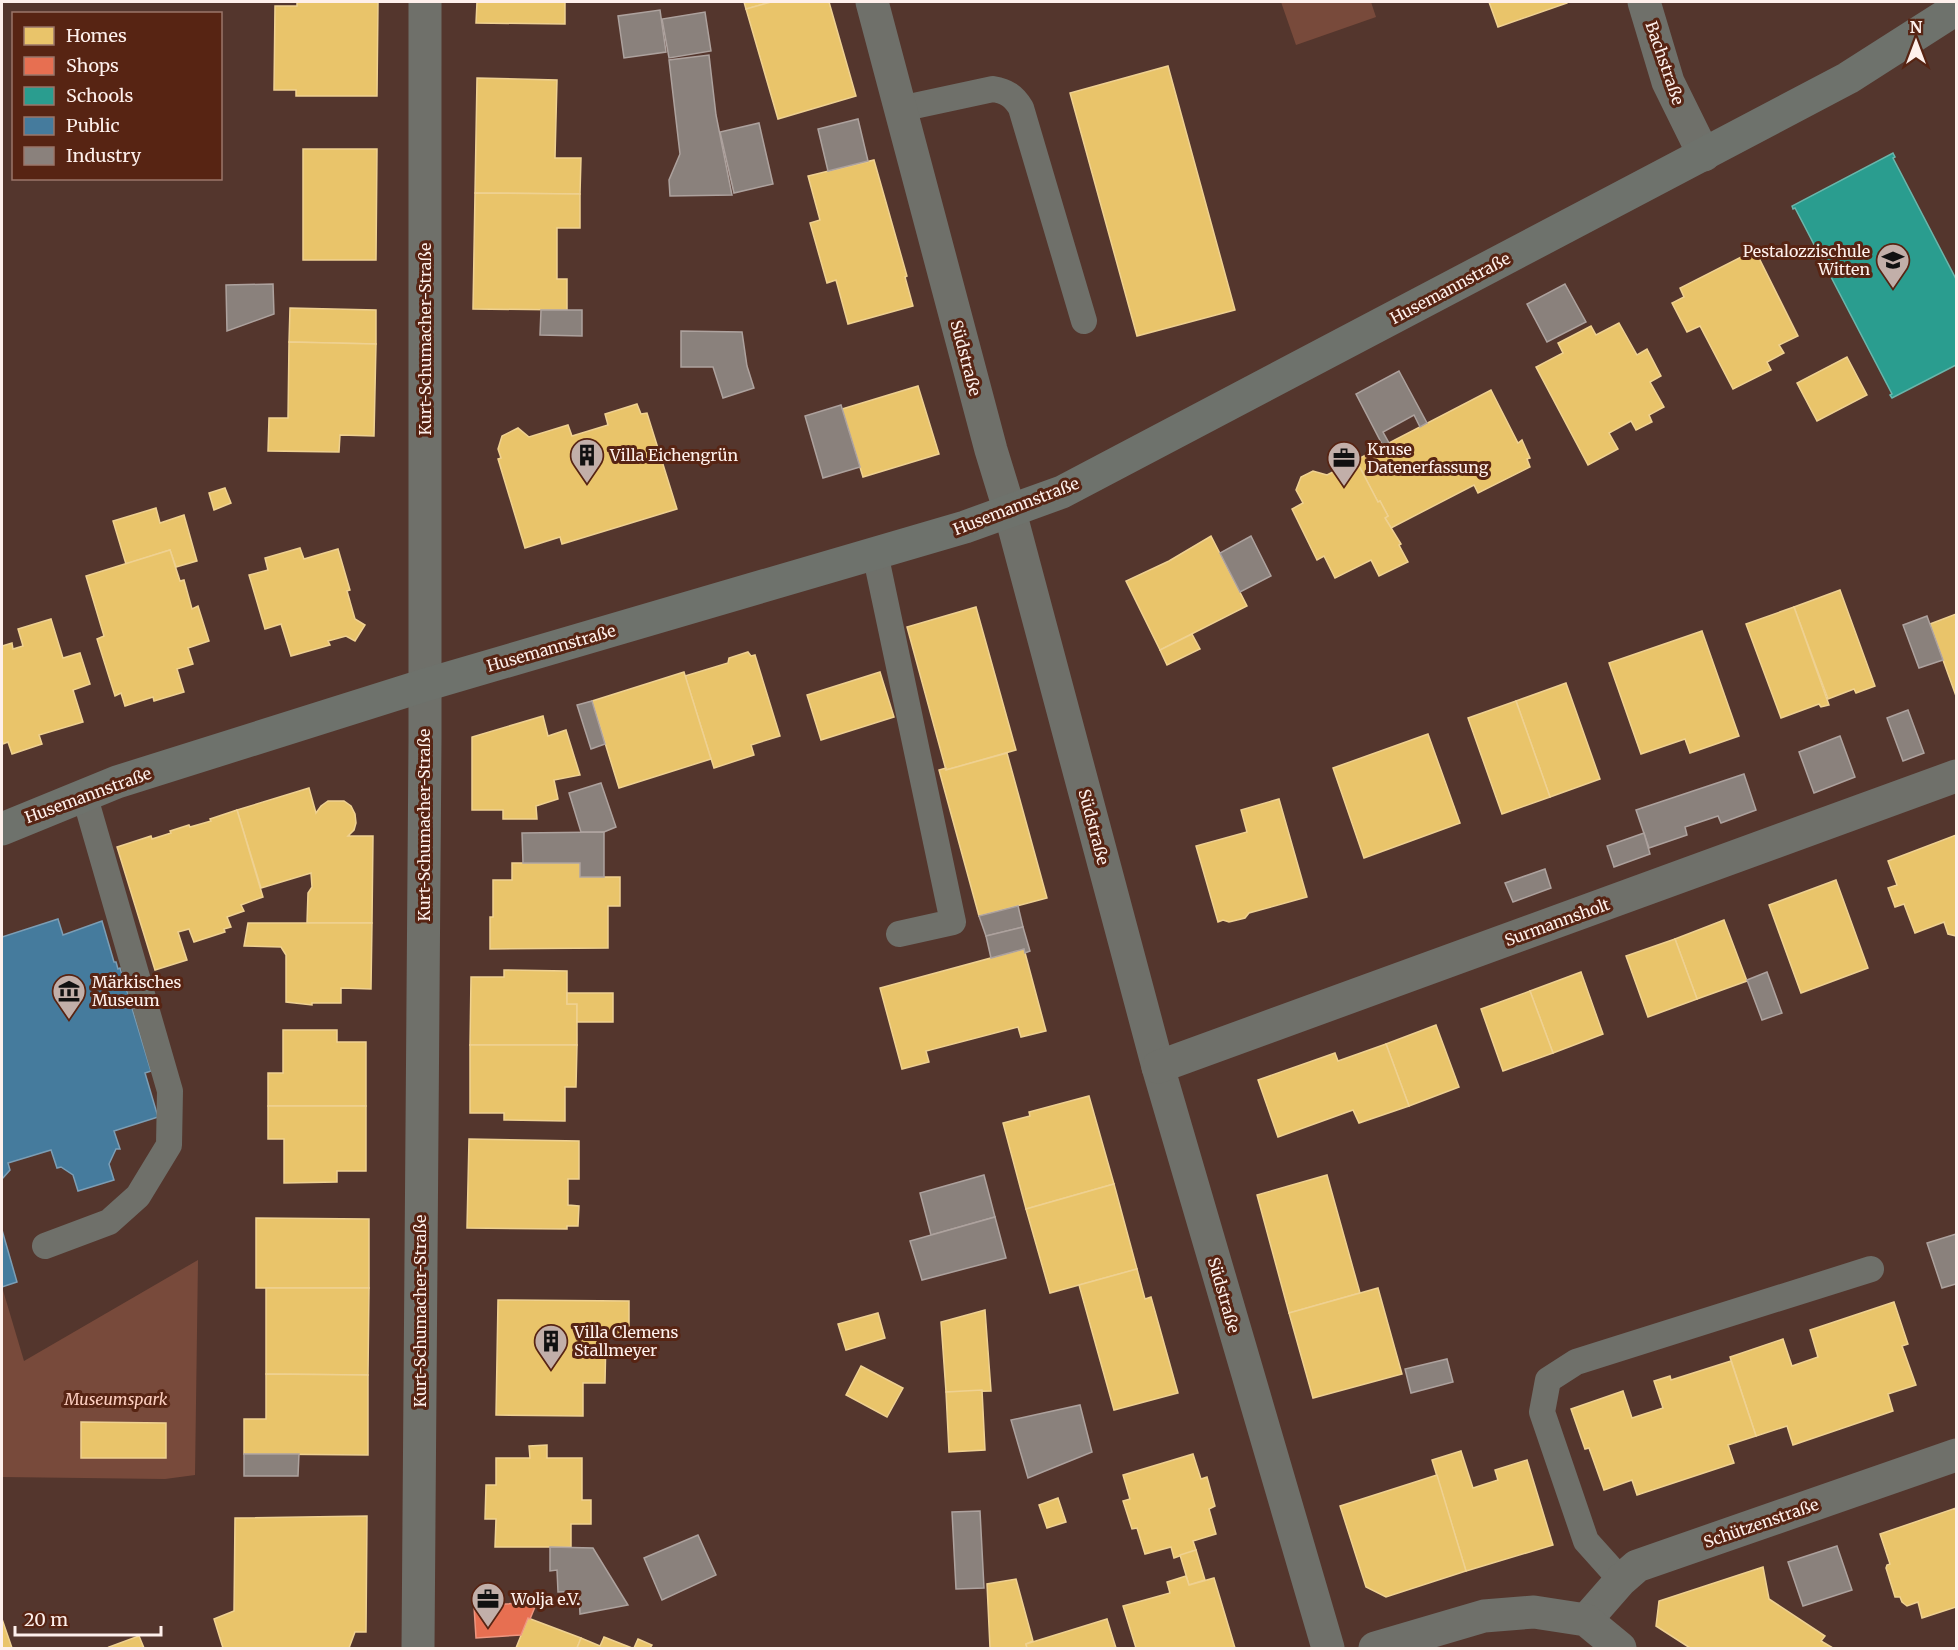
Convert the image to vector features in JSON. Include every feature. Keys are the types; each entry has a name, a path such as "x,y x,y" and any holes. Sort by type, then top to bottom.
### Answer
{"main road":[{"name":"Husemannstraße","path":"2,828 117,782 425,685 965,528 1062,492 1848,78 1956,9"}],"street":[{"name":"Kurt-Schumacher-Straße","path":"418,1648 425,685 425,2"},
{"name":"Südstraße","path":"872,2 1158,1067 1328,1648"},
{"name":"Bachstraße","path":"1644,2 1668,82 1704,155"},
{"name":"Surmannsholt","path":"1158,1067 1956,776"},
{"name":"Schützenstraße","path":"1586,1620 1621,1580 1637,1566 1956,1455"},
{"path":"1375,1648 1484,1616 1534,1612 1586,1620 1620,1648"}],"lane":[{"path":"900,109 993,89 1003,91 1016,99 1021,108 1084,321"},
{"path":"875,554 953,922 899,934"},
{"path":"45,1246 110,1222 138,1196 169,1144 170,1091 84,794"},
{"path":"1621,1580 1586,1540 1542,1412 1548,1380 1576,1362 1871,1269"}],"green space":[{"path":"1281,2 1371,2 1376,17 1296,45"},
{"name":"Museumspark","path":"198,1260 195,1475 165,1479 2,1477 2,1287 24,1361"}],"building: Homes":[{"path":"297,2 378,2 377,96 296,96 296,90 274,90 275,6 297,6"},
{"path":"477,2 565,2 565,24 476,23"},
{"path":"744,2 771,2 746,9"},
{"path":"771,2 829,2 856,96 778,119 746,9"},
{"path":"1489,2 1567,2 1567,3 1498,27"},
{"path":"1168,66 1235,310 1137,336 1070,93"},
{"path":"477,78 557,80 555,158 581,158 580,194 475,193"},
{"path":"303,149 377,149 376,260 303,260"},
{"path":"874,160 907,276 905,277 913,306 848,324 836,280 827,283 810,223 820,220 808,176"},
{"path":"475,193 580,194 580,228 557,228 557,279 567,279 567,310 473,309"},
{"path":"1755,250 1798,336 1779,345 1784,353 1767,362 1771,370 1733,389 1700,326 1687,332 1672,303 1684,297 1680,288"},
{"path":"290,308 376,310 376,344 289,342"},
{"path":"1619,323 1637,355 1647,349 1661,376 1650,382 1664,407 1649,415 1652,422 1636,430 1631,421 1609,433 1618,449 1588,465 1536,367 1563,353 1558,343 1591,326 1596,335"},
{"path":"289,342 376,344 374,436 340,435 339,452 268,451 269,418 288,418"},
{"path":"1847,357 1867,395 1817,421 1797,383"},
{"path":"918,386 939,454 863,477 842,409"},
{"path":"1491,390 1518,443 1522,440 1530,458 1527,459 1530,467 1478,493 1474,485 1391,528 1385,518 1388,516 1356,460"},
{"name":"Villa Eichengrün","path":"637,404 641,414 647,413 677,509 562,544 560,537 525,548 498,459 501,458 498,449 502,436 518,428 529,437 568,425 572,436 608,425 605,414"},
{"path":"1356,460 1388,516 1385,518 1401,544 1399,545 1408,562 1379,576 1371,560 1335,578 1324,556 1317,560 1292,509 1303,503 1296,490 1301,477 1313,471 1327,475"},
{"path":"225,488 231,503 214,510 209,493"},
{"path":"156,508 160,523 184,515 197,561 176,567 170,550 126,564 113,521"},
{"path":"1211,536 1247,606 1160,650 1126,581 1169,561"},
{"path":"300,548 304,559 338,549 350,590 347,591 355,619 365,625 355,641 346,636 328,641 330,645 291,656 281,624 265,629 249,575 268,570 265,558"},
{"path":"170,550 180,581 184,580 192,609 198,606 209,641 188,648 193,664 177,669 184,692 154,701 153,697 125,706 121,693 115,696 97,639 104,636 86,576"},
{"path":"1840,590 1875,686 1856,693 1854,689 1828,699 1794,607"},
{"path":"976,607 1016,750 946,770 907,627"},
{"path":"1794,607 1829,705 1821,707 1819,704 1781,718 1746,624"},
{"path":"1956,614 1956,696 1930,624"},
{"path":"51,619 63,658 80,653 90,684 73,690 83,722 39,735 42,744 12,754 8,742 3,744 2,738 2,646 12,643 13,649 23,646 18,629"},
{"path":"1702,631 1739,736 1690,753 1685,739 1641,754 1609,663"},
{"path":"1192,634 1200,649 1167,665 1160,650"},
{"path":"748,652 751,656 755,655 780,736 751,745 754,755 714,768 685,676 728,663 729,658"},
{"path":"684,672 711,759 619,788 592,701"},
{"path":"880,672 894,717 821,740 807,695"},
{"path":"1566,683 1600,779 1550,797 1516,701"},
{"path":"1516,701 1550,797 1502,814 1468,718"},
{"path":"543,716 548,736 566,730 580,775 554,780 558,799 536,806 537,819 503,819 503,810 472,810 472,737"},
{"path":"1428,734 1460,823 1364,858 1333,768"},
{"path":"1007,753 1047,898 979,916 939,770"},
{"path":"309,788 316,813 328,801 344,801 351,806 355,814 354,830 348,836 373,836 372,923 307,923 308,893 312,887 311,873 261,888 237,810"},
{"path":"1279,799 1307,897 1249,913 1245,918 1218,922 1196,846 1247,832 1241,810"},
{"path":"237,810 263,897 241,905 244,911 227,917 231,927 224,929 225,932 194,942 189,929 178,932 187,960 155,970 117,847 151,836 152,839 189,825 190,827 211,821 210,819"},
{"path":"1956,835 1956,936 1948,934 1944,922 1915,933 1904,904 1895,907 1888,888 1897,885 1888,861"},
{"path":"512,863 580,863 580,877 620,877 620,906 608,906 608,948 490,949 493,880 512,880"},
{"path":"1836,880 1868,968 1801,993 1769,905"},
{"path":"1724,920 1747,981 1697,999 1675,939"},
{"path":"248,923 372,923 371,989 341,988 341,1003 312,1003 312,1005 286,1002 286,955 281,947 244,946"},
{"path":"1675,939 1697,999 1648,1017 1626,956"},
{"path":"1024,949 1046,1031 1021,1037 1018,1027 926,1051 929,1062 902,1069 880,988"},
{"path":"504,970 567,971 567,1004 577,1004 577,1045 470,1045 471,977 504,977"},
{"path":"1581,972 1603,1034 1553,1053 1530,991"},
{"path":"1530,991 1553,1053 1503,1071 1481,1009"},
{"path":"567,993 613,993 613,1022 577,1022 577,1004 567,1004"},
{"path":"1436,1025 1459,1087 1409,1106 1386,1044"},
{"path":"283,1030 337,1030 337,1042 366,1042 366,1106 268,1106 268,1073 283,1073"},
{"path":"1386,1044 1409,1106 1359,1123 1353,1110 1278,1137 1258,1080 1335,1053 1338,1061"},
{"path":"470,1045 577,1045 576,1087 565,1087 565,1121 504,1120 504,1113 470,1113"},
{"path":"1089,1096 1114,1184 1026,1209 1003,1123 1030,1116 1029,1112"},
{"path":"268,1106 366,1106 366,1171 337,1171 337,1182 284,1183 284,1139 268,1139"},
{"path":"469,1139 579,1141 579,1179 568,1179 568,1205 579,1206 578,1226 567,1226 567,1229 467,1228"},
{"path":"1327,1175 1360,1293 1289,1313 1257,1195"},
{"path":"1114,1184 1137,1269 1050,1293 1026,1209"},
{"path":"256,1218 369,1219 369,1288 256,1288"},
{"path":"1137,1269 1145,1299 1151,1297 1178,1393 1114,1410 1079,1285"},
{"path":"266,1288 369,1288 368,1375 266,1374"},
{"path":"1378,1288 1402,1374 1313,1398 1289,1313"},
{"name":"Villa Clemens Stallmeyer","path":"498,1300 629,1301 629,1337 606,1336 605,1383 583,1383 583,1416 496,1415"},
{"path":"1894,1302 1908,1344 1902,1346 1916,1385 1888,1394 1893,1411 1793,1445 1787,1426 1756,1436 1730,1357 1783,1339 1792,1366 1818,1357 1810,1330"},
{"path":"985,1310 991,1391 946,1392 941,1322"},
{"path":"878,1313 885,1338 846,1350 838,1324"},
{"path":"1731,1361 1756,1436 1728,1445 1734,1463 1637,1495 1632,1480 1604,1490 1589,1448 1585,1449 1571,1409 1623,1391 1632,1418 1663,1408 1654,1381 1670,1376 1671,1380"},
{"path":"861,1366 903,1388 887,1417 846,1395"},
{"path":"266,1374 368,1375 368,1455 244,1454 244,1419 266,1419"},
{"path":"982,1390 985,1450 949,1452 946,1392"},
{"path":"81,1422 166,1423 166,1458 81,1458"},
{"path":"547,1445 547,1458 582,1458 582,1500 591,1500 591,1524 571,1524 571,1547 495,1547 496,1519 485,1519 486,1485 496,1485 496,1458 530,1458 529,1446"},
{"path":"1461,1451 1473,1488 1498,1480 1495,1470 1527,1460 1553,1545 1466,1571 1432,1460"},
{"path":"1193,1454 1201,1479 1207,1477 1215,1506 1209,1509 1216,1534 1193,1541 1196,1550 1174,1558 1171,1547 1145,1554 1137,1528 1132,1529 1123,1501 1130,1499 1123,1475"},
{"path":"1437,1475 1466,1571 1386,1597 1366,1587 1340,1506"},
{"path":"1058,1498 1066,1522 1047,1528 1039,1505"},
{"path":"1956,1508 1956,1607 1922,1618 1918,1602 1907,1606 1900,1597 1895,1597 1886,1568 1890,1564 1880,1534"},
{"path":"367,1516 366,1632 355,1632 349,1648 223,1648 214,1619 234,1611 235,1518"},
{"path":"1196,1550 1205,1580 1189,1585 1180,1555"},
{"path":"1763,1567 1769,1599 1825,1636 1821,1641 1833,1648 1690,1648 1656,1626 1659,1601"},
{"path":"1186,1576 1189,1585 1214,1578 1235,1648 1136,1648 1123,1606 1170,1593 1167,1582"},
{"path":"1016,1579 1033,1641 1026,1644 1027,1648 990,1648 987,1584"},
{"path":"528,1618 581,1638 577,1648 516,1648"},
{"path":"2,1619 12,1648 2,1648"},
{"path":"1107,1619 1116,1648 1027,1648 1026,1644"},
{"path":"139,1636 144,1648 109,1647"},
{"path":"604,1637 632,1648 577,1648 581,1638 600,1646"},
{"path":"638,1639 652,1645 650,1648 634,1648"}],"building: Shops":[{"path":"537,1602 521,1635 476,1638 474,1606"}],"building: Schools":[{"name":"Pestalozzischule Witten","path":"1893,153 1895,157 1893,158 1956,279 1956,365 1892,398 1890,395 1892,394 1792,206"}],"building: Public":[{"name":"Märkisches Museum","path":"58,919 63,935 102,921 114,962 118,969 120,968 151,1071 145,1073 158,1117 114,1131 120,1149 116,1149 109,1164 114,1180 78,1191 73,1175 61,1167 57,1168 51,1150 8,1163 10,1170 2,1179 2,937"},
{"path":"2,1230 17,1282 2,1287"}],"building: Industry":[{"path":"660,10 666,52 624,58 618,16"},
{"path":"705,12 711,51 669,58 662,19"},
{"path":"709,55 716,115 732,195 670,196 669,180 680,154 669,60"},
{"path":"858,119 868,161 828,171 818,129"},
{"path":"759,123 773,184 734,193 720,132"},
{"path":"273,284 274,314 227,331 226,285"},
{"path":"1565,284 1586,322 1547,342 1527,304"},
{"path":"541,310 582,310 582,336 540,335"},
{"path":"681,331 742,332 747,366 754,388 723,398 713,367 681,367"},
{"path":"1399,371 1427,423 1420,427 1414,415 1383,432 1389,443 1383,446 1356,394"},
{"path":"841,405 860,467 823,478 805,416"},
{"path":"1251,536 1271,576 1240,592 1220,553"},
{"path":"1927,616 1943,660 1919,668 1903,625"},
{"path":"592,701 605,744 591,749 577,705"},
{"path":"1908,710 1924,753 1903,761 1887,718"},
{"path":"1840,736 1855,777 1814,793 1799,752"},
{"path":"1744,774 1756,810 1721,823 1718,816 1685,827 1687,835 1649,848 1636,810"},
{"path":"601,783 616,827 604,832 581,832 569,793"},
{"path":"604,832 604,877 580,877 580,863 523,863 522,833"},
{"path":"1644,833 1650,854 1614,867 1607,846"},
{"path":"1545,869 1551,888 1513,902 1505,883"},
{"path":"1018,906 1023,927 986,936 979,916"},
{"path":"1023,927 1030,951 1025,953 1024,949 991,958 986,936"},
{"path":"1767,972 1782,1013 1762,1020 1747,980"},
{"path":"984,1175 995,1217 931,1235 920,1193"},
{"path":"995,1217 1006,1258 922,1280 910,1241"},
{"path":"1956,1234 1956,1284 1942,1288 1927,1243"},
{"path":"1447,1359 1453,1382 1411,1393 1405,1369"},
{"path":"1080,1405 1092,1452 1028,1478 1011,1420"},
{"path":"244,1454 299,1454 298,1476 244,1476"},
{"path":"980,1511 984,1588 956,1589 952,1512"},
{"path":"698,1535 716,1575 662,1600 644,1558"},
{"path":"1837,1546 1852,1590 1803,1606 1788,1562"},
{"path":"550,1547 593,1548 628,1605 580,1614 579,1591 558,1592 557,1570 550,1571"}],"place":[{"name":"Pestalozzischule Witten","path":"1893,289"},
{"name":"Villa Eichengrün","path":"587,484"},
{"name":"Kruse Datenerfassung","path":"1344,487"},
{"name":"Märkisches Museum","path":"69,1020"},
{"name":"Villa Clemens Stallmeyer","path":"551,1370"},
{"name":"Wolja e.V.","path":"488,1628"}]}
